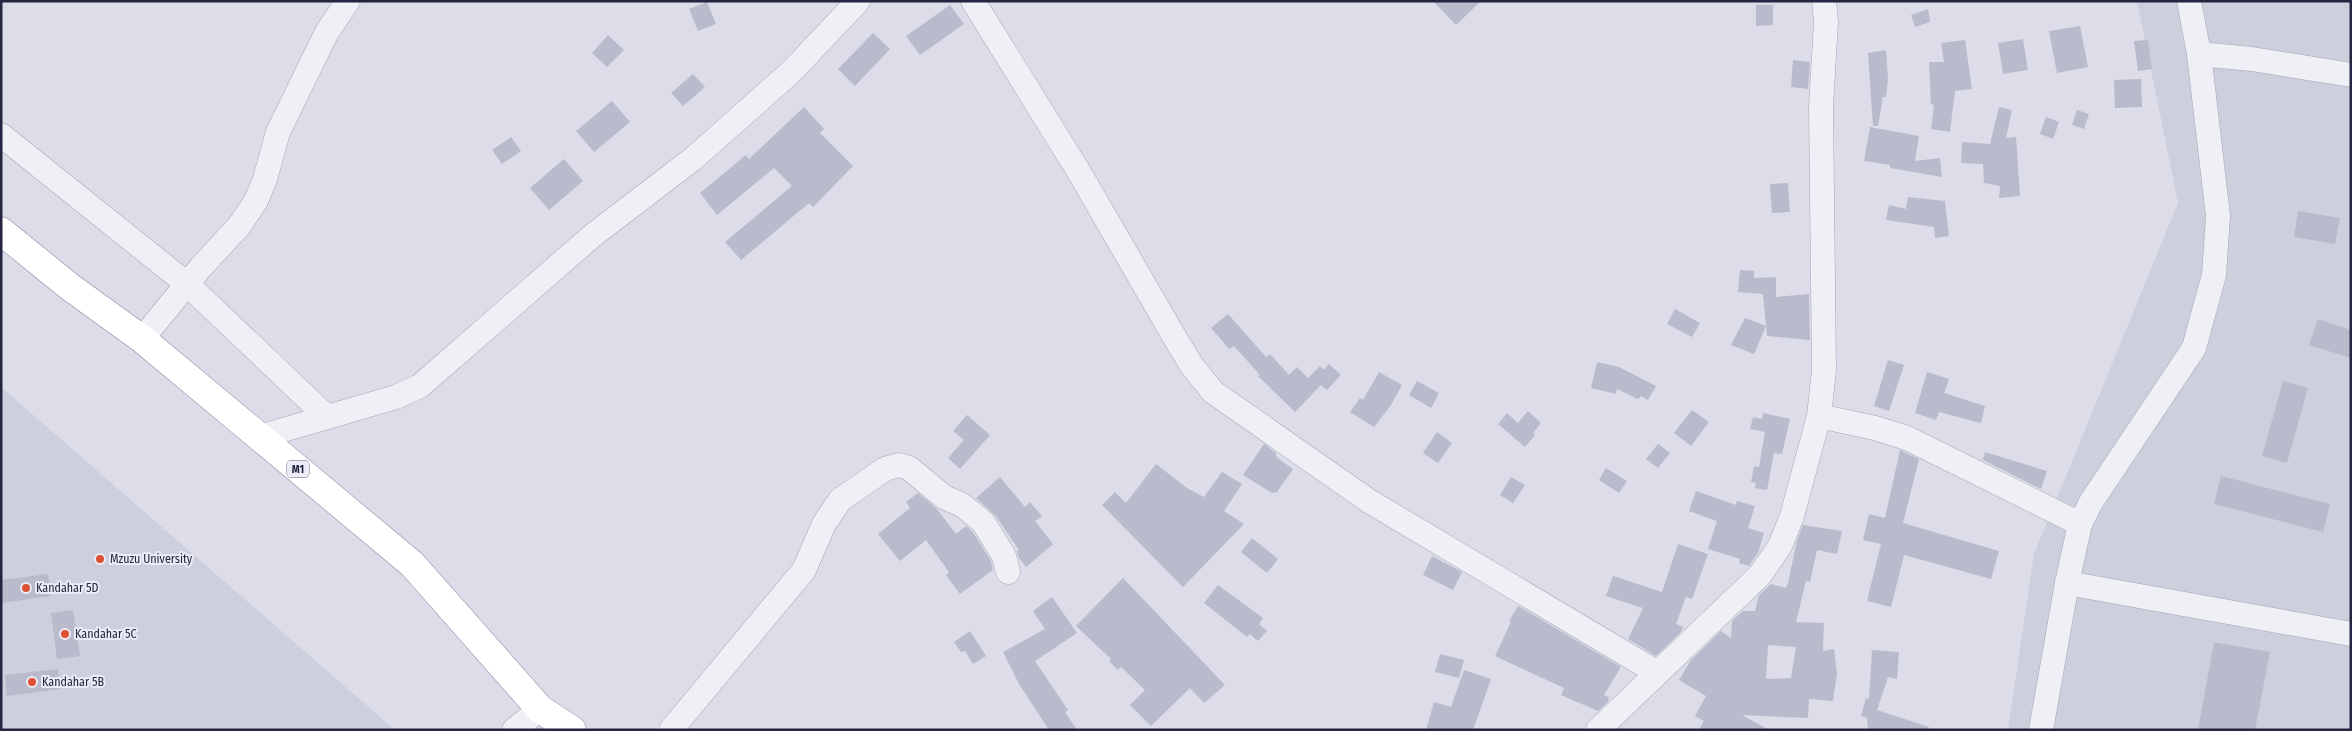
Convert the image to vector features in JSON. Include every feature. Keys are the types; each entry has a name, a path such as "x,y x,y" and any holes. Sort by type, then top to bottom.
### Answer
{"highway":[{"name":"M1","path":"1,232 70,287 142,339 412,564 540,708 572,730"}],"street":[{"path":"142,339 238,226 256,201 265,179 278,132 327,32 348,1"},
{"path":"260,438 396,397 420,386 592,236 694,158 792,71 858,1"},
{"path":"973,1 1079,172 1192,366 1213,392 1369,501 1656,672"},
{"path":"1602,728 1656,672 1760,575 1780,546 1792,516 1819,416 1824,370 1821,117 1826,22 1824,1"},
{"path":"2041,730 2067,583 2080,524 2091,502 2194,348 2214,274 2218,216 2199,54 2189,1"},
{"path":"2199,54 2252,59 2351,75"},
{"path":"1,135 187,284 328,417"},
{"path":"1819,416 1875,428 1908,438 2080,524"},
{"path":"671,730 804,570 824,524 840,500 885,469 899,465 909,468 944,497 962,505 983,522 1004,556 1008,572"},
{"path":"2067,583 2351,634"},
{"path":"514,730 540,708"}],"shaded area":[{"path":"2137,1 2351,1 2351,730 2008,730 2034,554 2178,203"},
{"name":"Mzuzu University","path":"1,387 395,730 1,730"}],"building":[{"path":"1433,1 1481,1 1456,25"},
{"path":"707,2 716,24 698,31 689,9"},
{"path":"950,5 964,24 920,55 906,36"},
{"path":"1756,5 1773,5 1773,25 1756,26"},
{"path":"1928,9 1930,22 1915,27 1911,15"},
{"path":"2080,26 2088,67 2057,73 2049,31"},
{"path":"873,33 890,49 855,86 838,69"},
{"path":"608,35 624,50 607,67 592,53"},
{"path":"2023,39 2028,70 2003,74 1998,43"},
{"path":"1965,40 1972,89 1955,91 1950,132 1931,129 1934,105 1931,104 1929,62 1944,62 1941,43"},
{"path":"2148,40 2152,69 2138,71 2134,41"},
{"path":"1886,50 1888,78 1886,97 1883,97 1878,126 1873,126 1868,53"},
{"path":"1793,60 1810,62 1808,89 1791,87"},
{"path":"693,74 705,87 683,106 671,93"},
{"path":"2141,79 2142,107 2115,108 2114,80"},
{"path":"612,101 630,122 594,152 576,131"},
{"path":"804,107 824,129 820,133 853,166 813,207 809,203 741,260 725,242 792,186 774,168 717,215 700,193 746,155 749,159"},
{"path":"1999,107 2012,110 2006,138 2016,137 2020,196 1999,198 2000,186 1984,183 1983,164 1961,163 1962,142 1990,144"},
{"path":"2077,110 2089,114 2084,129 2072,125"},
{"path":"2046,117 2059,122 2053,139 2040,134"},
{"path":"1870,127 1919,136 1915,161 1940,158 1942,177 1890,168 1890,165 1864,161"},
{"path":"511,137 521,151 502,164 492,150"},
{"path":"564,159 583,181 549,210 530,188"},
{"path":"1788,183 1790,212 1772,213 1770,184"},
{"path":"1908,197 1945,201 1949,236 1935,238 1934,227 1886,220 1889,205 1906,209"},
{"path":"2298,211 2340,218 2335,244 2294,237"},
{"path":"1740,270 1754,271 1754,278 1776,277 1776,297 1809,294 1810,340 1767,336 1763,294 1738,292"},
{"path":"1675,309 1700,323 1692,337 1667,324"},
{"path":"1228,314 1266,357 1270,354 1289,375 1297,367 1308,378 1320,366 1324,370 1329,364 1341,375 1327,390 1321,385 1295,412 1258,376 1260,375 1234,346 1229,349 1211,328"},
{"path":"1745,318 1766,326 1754,354 1731,345"},
{"path":"2318,319 2351,330 2351,358 2309,345"},
{"path":"1888,360 1904,365 1889,411 1874,406"},
{"path":"1597,362 1619,367 1656,386 1648,400 1641,396 1638,399 1617,389 1616,394 1591,388"},
{"path":"1379,372 1402,385 1391,405 1374,427 1350,412 1360,398 1363,400"},
{"path":"1927,372 1949,379 1944,393 1985,406 1981,423 1939,412 1936,420 1915,413"},
{"path":"1417,381 1439,393 1431,408 1409,395"},
{"path":"2283,381 2308,388 2287,463 2262,456"},
{"path":"1692,410 1709,422 1691,446 1674,433"},
{"path":"1528,411 1541,423 1533,433 1535,435 1525,447 1498,424 1507,413 1518,423"},
{"path":"1763,413 1790,419 1782,454 1774,453 1767,490 1755,488 1756,483 1751,482 1754,466 1759,467 1765,432 1750,429 1753,417 1762,419"},
{"path":"967,415 990,435 960,469 948,458 964,440 953,431"},
{"path":"1437,432 1452,443 1438,463 1423,453"},
{"path":"1264,444 1276,453 1276,457 1293,469 1277,492 1272,493 1243,475"},
{"path":"1658,444 1670,453 1658,468 1646,459"},
{"path":"1900,450 1919,459 1903,523 1999,551 1991,579 1904,555 1891,607 1867,601 1881,544 1863,540 1869,514 1885,518"},
{"path":"1985,452 2047,471 2041,489 1983,460"},
{"path":"1156,464 1187,488 1204,497 1222,472 1242,484 1224,511 1244,524 1183,587 1102,505 1115,492 1126,503"},
{"path":"1606,468 1627,481 1619,493 1599,480"},
{"path":"2221,476 2330,504 2323,532 2214,504"},
{"path":"1000,477 1025,507 1030,502 1042,516 1035,521 1053,544 1026,567 1019,558 1017,551 1019,550 995,515 976,498"},
{"path":"1511,477 1525,485 1513,503 1500,495"},
{"path":"1696,491 1736,505 1737,501 1755,506 1748,528 1764,533 1758,553 1749,566 1739,563 1740,559 1708,549 1717,521 1689,511"},
{"path":"918,493 937,509 956,534 966,526 972,531 991,561 993,570 960,594 946,575 949,572 926,540 900,561 878,534 910,508 906,502"},
{"path":"1803,525 1842,531 1837,554 1817,550 1810,582 1806,581 1796,622 1824,623 1823,651 1834,649 1837,673 1833,701 1809,699 1808,718 1742,715 1769,730 1699,730 1704,721 1695,716 1706,696 1679,680 1691,660 1721,631 1731,638 1732,621 1743,611 1755,611 1759,595 1771,584 1786,588 1797,540","holes":["1768,645 1796,647 1791,678 1766,679"]},
{"path":"1252,538 1278,559 1267,573 1241,552"},
{"path":"1678,544 1708,554 1692,599 1686,597 1676,624 1683,627 1681,632 1656,656 1628,639 1643,608 1606,596 1613,576 1662,592"},
{"path":"1432,556 1462,572 1453,590 1423,575"},
{"name":"Kandahar 5D","path":"48,574 51,596 1,603 1,580"},
{"path":"1123,578 1225,685 1204,703 1190,688 1151,726 1130,705 1145,690 1121,667 1118,670 1109,661 1111,659 1076,626"},
{"path":"1218,585 1263,618 1259,624 1267,631 1258,641 1250,634 1247,637 1204,603"},
{"path":"1052,597 1077,633 1035,661 1068,710 1065,712 1077,730 1049,730 1019,684 1003,652 1045,629 1033,611"},
{"path":"1518,606 1621,667 1604,695 1609,697 1608,702 1598,711 1561,695 1564,688 1495,656 1511,622 1509,621"},
{"name":"Kandahar 5C","path":"73,610 80,656 57,659 51,613"},
{"path":"970,631 986,656 973,664 965,651 961,652 954,642"},
{"path":"2214,642 2270,652 2255,730 2198,730"},
{"path":"1872,650 1899,652 1897,679 1888,677 1877,710 1929,727 1928,730 1868,730 1867,718 1861,716 1866,698 1869,699"},
{"path":"1440,654 1464,660 1459,678 1435,672"},
{"name":"Kandahar 5B","path":"58,669 60,689 7,696 5,675"},
{"path":"1464,670 1491,679 1473,730 1426,730 1434,702 1451,707"}],"place":[{"name":"Mzuzu University","path":"100,559"},
{"name":"Kandahar 5D","path":"26,588"},
{"name":"Kandahar 5C","path":"65,634"},
{"name":"Kandahar 5B","path":"32,682"}]}
